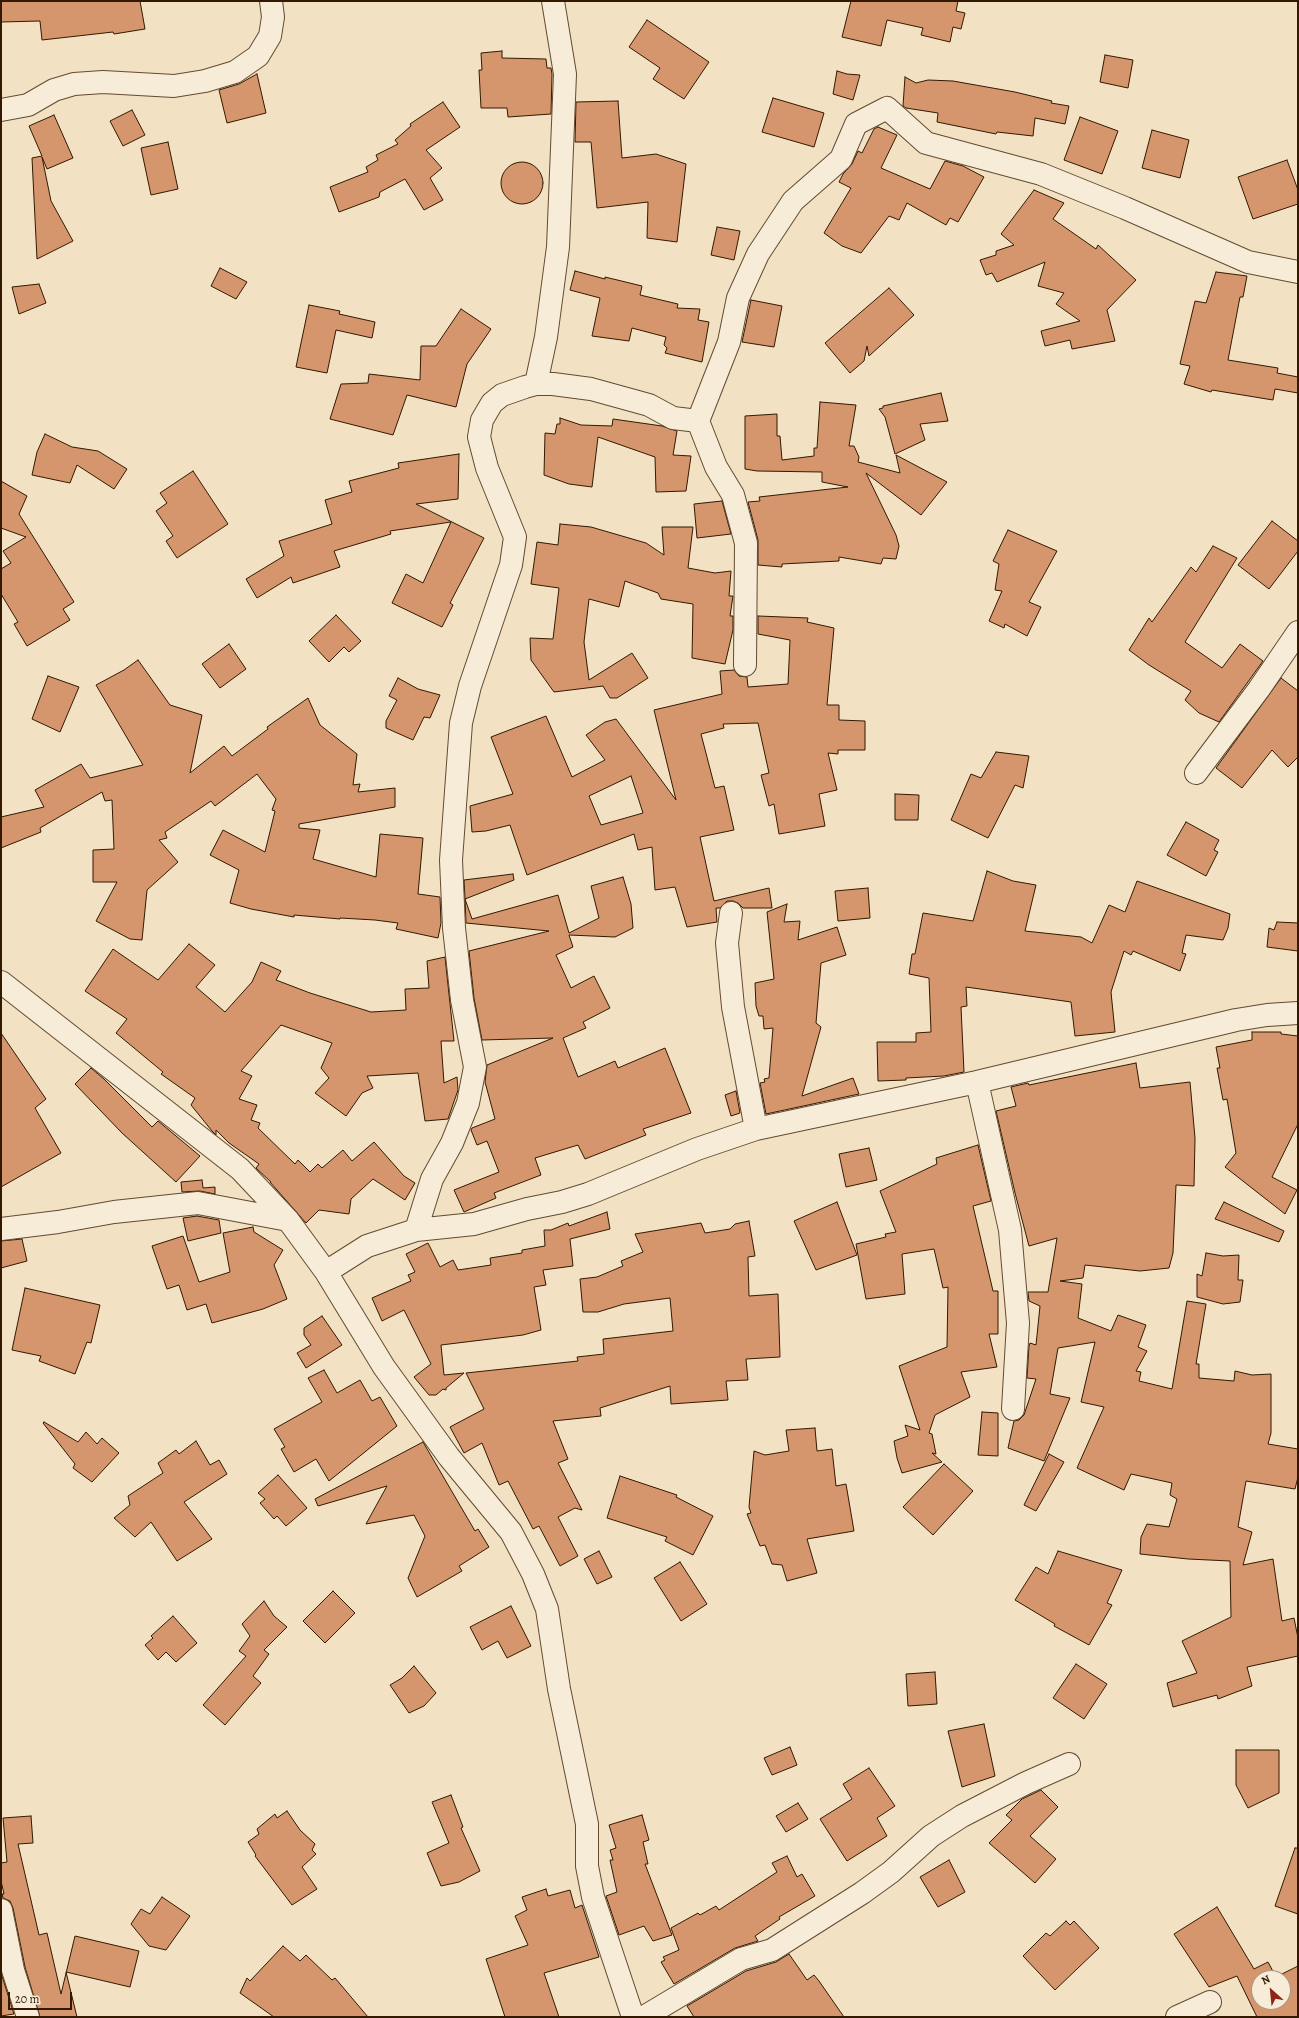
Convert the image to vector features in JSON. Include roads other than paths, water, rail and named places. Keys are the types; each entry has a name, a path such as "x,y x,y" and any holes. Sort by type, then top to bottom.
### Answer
{"street":[{"path":"1,110 28,105 54,90 74,84 103,82 174,86 205,81 235,72 258,56 270,36 274,17 271,1"},
{"path":"536,384 546,337 558,246 565,74 554,1"},
{"path":"745,665 746,543 733,495 716,467 698,421 729,342 738,298 758,254 793,201 841,158 856,124 887,108 926,143 1041,174 1125,208 1248,262 1298,272"},
{"path":"416,1230 432,1179 452,1142 468,1103 475,1067 462,1000 454,928 451,860 460,723 470,686 511,565 515,537 487,468 479,437 482,420 492,402 502,394 536,384 592,388 649,405 673,418 698,421"},
{"path":"1196,773 1259,689 1298,632"},
{"path":"731,913 727,943 733,1007 756,1129"},
{"path":"1,982 240,1169 288,1220 326,1272 384,1367 449,1457 512,1532 533,1574 547,1609 559,1689 587,1824 587,1866 593,1896 633,2017"},
{"path":"326,1272 367,1246 416,1230 474,1224 562,1202 588,1194 697,1149 756,1129 977,1082 1236,1020 1267,1015 1298,1013"},
{"path":"977,1082 1010,1230 1018,1323 1014,1410"},
{"path":"1,1229 58,1222 114,1212 198,1203 288,1220"},
{"path":"644,2017 676,1996 742,1959 772,1950 862,1893 891,1872 931,1836 962,1816 1026,1783 1069,1764"},
{"path":"1,1910 13,1970 28,2017"},
{"path":"1177,2017 1210,2002"}]}
